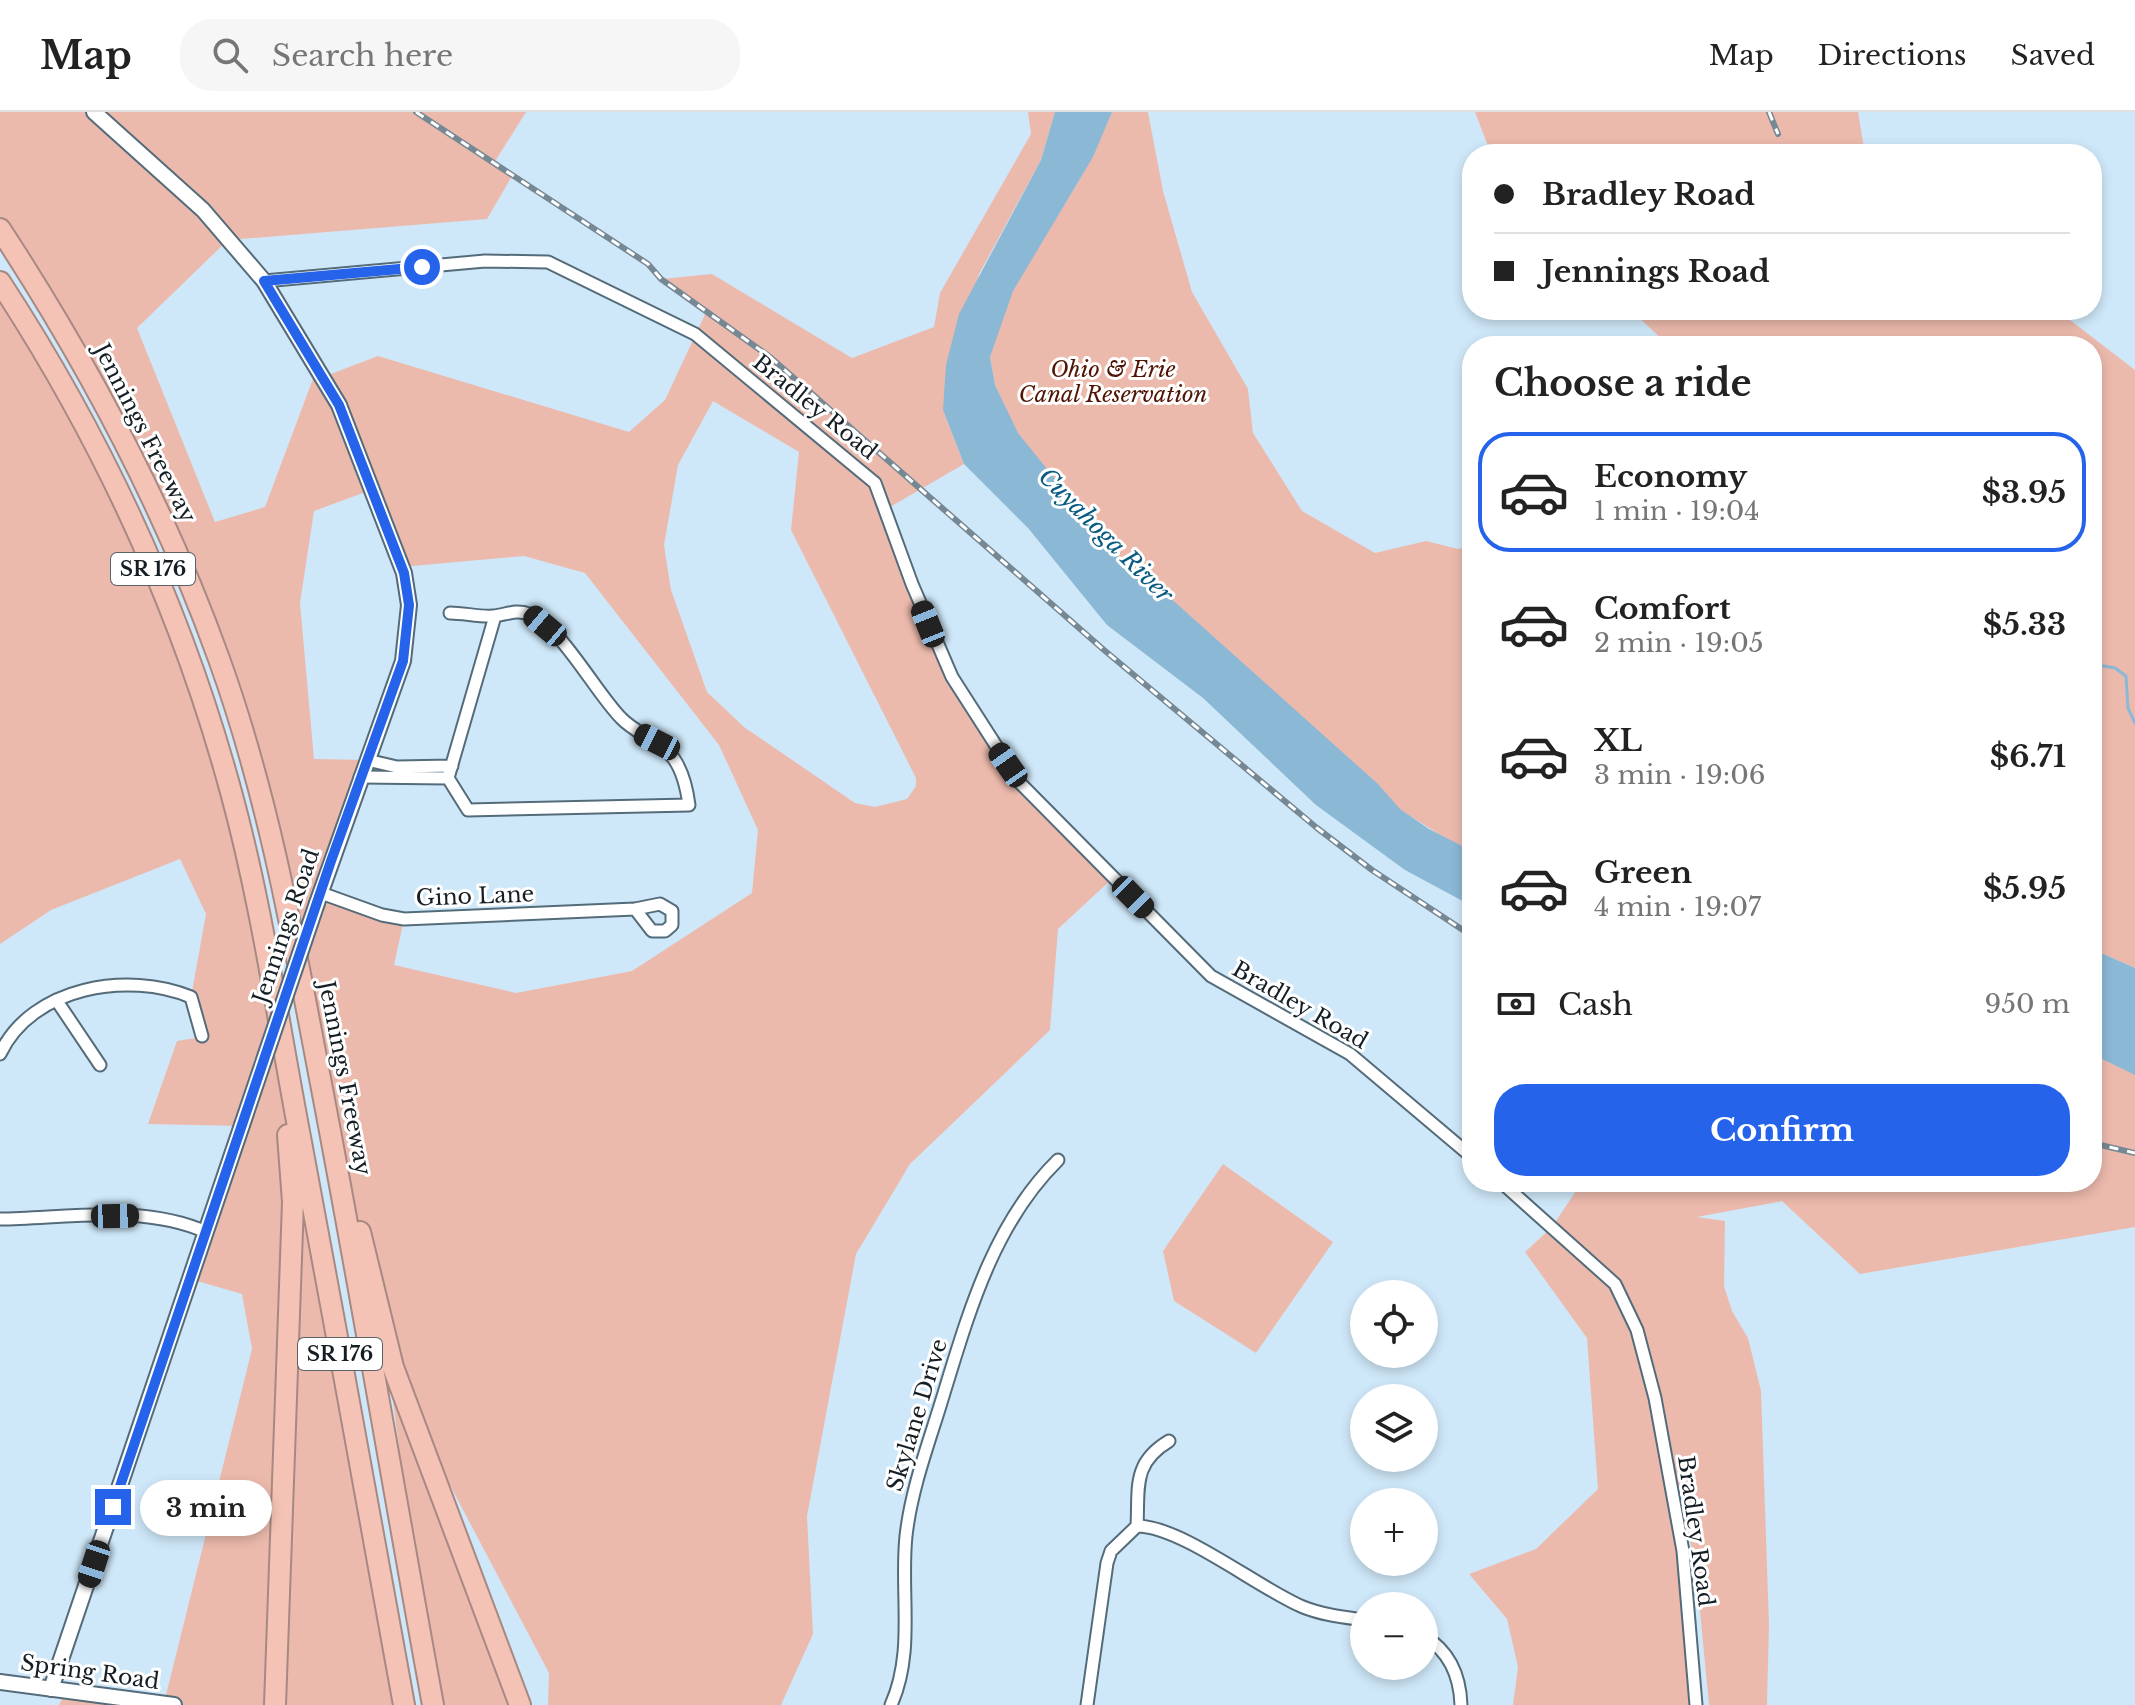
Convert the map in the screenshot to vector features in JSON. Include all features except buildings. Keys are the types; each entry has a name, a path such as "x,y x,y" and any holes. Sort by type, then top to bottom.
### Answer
{"highway":[{"name":"Jennings Freeway","path":"0,229 56,316 119,428 157,506 220,661 246,744 285,891 335,1152 433,1705"},
{"name":"SR 176","path":"0,282 79,414 121,496 179,634 231,791 264,935 404,1705"},
{"path":"275,1004 293,1202 275,1705"},
{"path":"335,1152 364,1244 393,1367 520,1705"}],"street":[{"name":"Jennings Road","path":"51,1689 360,777 403,661 409,631 404,573 339,405 264,281 203,210 94,112"},
{"name":"Bradley Road","path":"264,281 485,261 548,262 695,334 875,483 912,584 952,677 981,728 1020,783 1211,976 1350,1054 1462,1149"},
{"path":"450,613 495,616 508,611 530,614 559,638 619,716 633,729 657,742 674,759 687,788 689,805 468,810 450,772 495,616"},
{"path":"367,760 397,767 450,772"},
{"path":"360,777 450,772"},
{"name":"Gino Lane","path":"319,898 404,919 635,909"},
{"path":"0,1054 5,1044 29,1019 57,1001 93,987 166,987 191,997 202,1036"},
{"path":"57,1001 100,1065"},
{"name":"Skylane Drive","path":"891,1705 904,1652 906,1539 912,1498 980,1277 1036,1182 1058,1160"},
{"name":"Bradley Road","path":"1512,1192 1615,1284 1637,1330 1655,1398 1683,1551 1696,1705"},
{"path":"0,1219 144,1216 177,1219 206,1232"},
{"path":"1087,1705 1107,1563 1111,1551 1137,1526 1140,1472 1147,1457 1169,1441"},
{"path":"1137,1526 1163,1531 1300,1606 1350,1618"},
{"path":"1438,1648 1448,1657 1456,1674 1461,1705"},
{"name":"Spring Road","path":"0,1682 174,1705"}],"green space":[{"path":"0,112 526,112 494,163 512,176 487,219 228,240 137,328 215,522 265,507 317,368 323,377 378,356 629,432 665,400 707,310 661,279 712,274 852,358 934,327 940,293 1031,134 1028,112 1055,112 1041,160 979,274 943,410 964,464 885,510 952,677 1020,783 1114,877 1058,929 1050,1030 910,1164 856,1254 807,1516 813,1634 781,1705 548,1705 549,1673 402,1394 352,1203 285,891 178,553 0,229","holes":["713,401 799,452 791,530 916,778 916,786 907,799 875,807 855,803 744,727 707,692 671,590 664,545 678,465","371,490 401,567 524,556 585,573 719,745 758,830 752,893 632,971 516,993 394,965 404,919 320,893 367,760 314,759 300,603 314,511"]},
{"name":"Ohio & Erie Canal Reservation","path":"1112,112 1148,112 1163,191 1192,292 1248,389 1253,433 1302,511 1375,553 1426,541 1462,548 1462,849 1399,809 1112,563 1029,461 995,385 990,357 1011,283 1036,251 1087,167"},
{"path":"1475,112 1858,112 1863,144 1487,144"},
{"path":"0,282 79,414 218,748 279,1070 289,1142 313,1206 404,1705 59,1705 66,1691 164,1703 252,1349 242,1294 190,1279 242,1126 148,1124 177,1041 202,1037 191,997 206,914 180,859 51,910 0,944"},
{"path":"1642,320 2070,320 2091,336 1658,336"},
{"path":"2102,345 2135,370 2135,968 2102,953"},
{"path":"2102,1058 2135,1072 2135,1227 1860,1274 1782,1201 1697,1217 1725,1221 1724,1286 1732,1311 1748,1338 1761,1391 1769,1624 1767,1705 1709,1705 1697,1580 1681,1484 1673,1493 1696,1705 1513,1705 1518,1667 1507,1619 1469,1574 1536,1549 1598,1489 1587,1338 1525,1252 1552,1227 1575,1192 2102,1192"},
{"path":"1223,1164 1333,1242 1256,1353 1174,1301 1163,1251"},
{"path":"394,1390 514,1705 433,1705 392,1394"}],"water":[{"path":"1055,112 1112,112 1093,157 1013,291 990,357 995,385 1018,433 1116,554 1158,587 1378,784 1400,809 1462,846 1462,901 1405,870 1316,805 1203,698 1107,625 1028,528 964,464 943,410 946,365 959,314 1041,160"},
{"path":"2102,953 2135,968 2135,1075 2102,1059"}],"waterway":[{"path":"2102,666 2115,668 2126,676 2128,708 2135,723"}],"railway":[{"path":"416,112 648,264 661,279 770,357 1104,650 1317,828 1372,870 1462,929"},
{"path":"1769,112 1778,134"},
{"path":"2102,1145 2135,1153"}],"route":[{"path":"113,1507 331,861 403,661 409,631 404,573 339,405 264,281 422,267"}],"water label":[{"name":"Cuyahoga River","path":"1106,535"}]}
